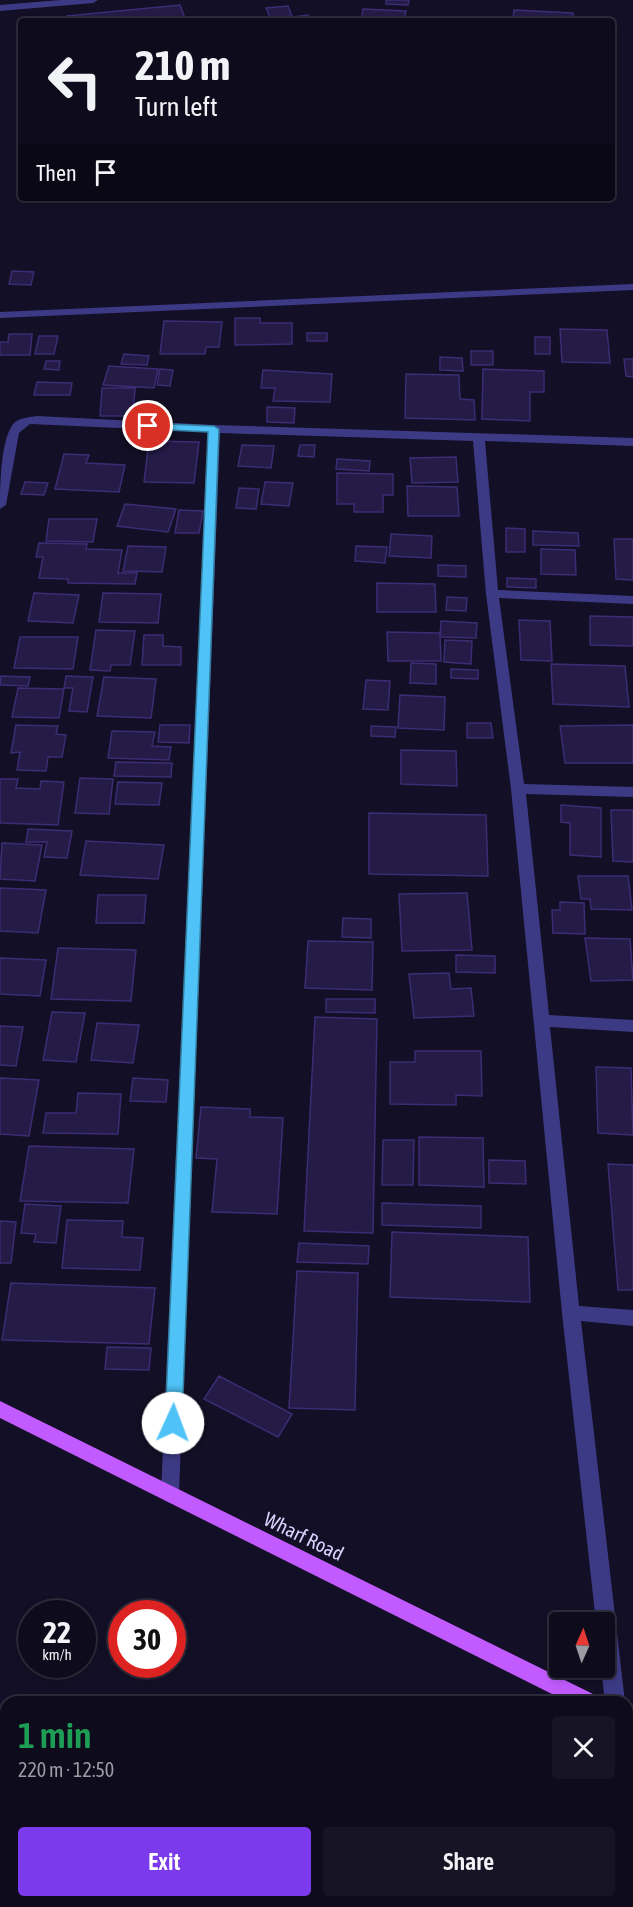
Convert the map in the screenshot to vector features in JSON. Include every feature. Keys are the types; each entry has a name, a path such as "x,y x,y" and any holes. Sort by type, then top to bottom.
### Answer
{"main road":[{"name":"Wharf Road","path":"0,1409 571,1696"}],"street":[{"path":"0,8 93,0"},
{"path":"0,315 633,287"},
{"path":"0,505 15,427 37,419 214,429 633,442"},
{"path":"170,1494 214,429"},
{"path":"479,436 492,594 518,789 571,1313 614,1696"},
{"path":"492,594 633,600"},
{"path":"518,789 633,792"},
{"path":"543,1021 633,1026"},
{"path":"571,1313 633,1318"}],"building":[{"path":"386,0 409,0 408,5 386,4"},
{"path":"180,5 185,18 67,18 67,16"},
{"path":"288,6 292,16 270,18 266,8"},
{"path":"363,9 406,11 405,18 362,18"},
{"path":"514,10 573,13 573,18 513,18"},
{"path":"308,15 310,18 285,18"},
{"path":"12,271 34,272 31,285 9,284"},
{"path":"235,318 260,318 260,323 292,323 292,344 235,345"},
{"path":"164,321 222,322 219,347 206,347 205,354 160,354"},
{"path":"560,329 607,330 610,363 562,362"},
{"path":"307,333 327,333 327,341 307,341"},
{"path":"9,334 32,334 30,355 0,355 0,342 8,342"},
{"path":"39,336 58,336 54,354 35,354"},
{"path":"535,337 550,337 550,354 535,354"},
{"path":"471,351 493,351 493,365 471,365"},
{"path":"124,354 149,356 147,365 121,364"},
{"path":"440,357 462,358 463,371 440,370"},
{"path":"624,359 633,359 633,377 626,376"},
{"path":"46,361 60,361 59,370 44,369"},
{"path":"109,366 158,369 154,388 103,385"},
{"path":"160,369 173,370 170,386 157,385"},
{"path":"483,369 544,371 544,392 530,392 530,421 482,419"},
{"path":"263,370 332,374 330,402 273,401 275,388 261,388"},
{"path":"406,374 459,375 460,399 474,400 475,420 405,418"},
{"path":"37,382 72,383 70,395 34,395"},
{"path":"102,388 135,388 133,416 100,416"},
{"path":"267,407 295,408 294,423 267,422"},
{"path":"149,441 199,442 194,483 144,482"},
{"path":"242,445 274,446 271,468 238,466"},
{"path":"300,445 315,445 314,457 298,456"},
{"path":"64,454 89,455 86,463 125,465 119,492 55,489"},
{"path":"456,457 458,482 412,483 410,458"},
{"path":"337,459 370,461 369,471 336,469"},
{"path":"337,473 393,474 393,495 383,495 383,512 354,512 354,504 337,504"},
{"path":"25,482 48,483 44,495 21,494"},
{"path":"265,482 293,483 289,506 261,504"},
{"path":"407,486 457,487 459,516 408,516"},
{"path":"239,488 259,489 256,509 236,508"},
{"path":"125,504 176,509 168,532 117,526"},
{"path":"179,510 203,511 199,533 175,533"},
{"path":"49,519 97,519 93,542 46,541"},
{"path":"506,528 525,529 525,552 506,552"},
{"path":"533,531 578,533 579,546 533,545"},
{"path":"391,534 432,536 431,558 389,556"},
{"path":"614,539 633,539 633,580 616,579"},
{"path":"39,543 87,544 86,549 122,550 118,573 137,573 135,584 68,583 68,579 39,578 43,557 36,557"},
{"path":"128,546 166,547 162,572 123,571"},
{"path":"356,546 387,547 385,563 355,561"},
{"path":"541,549 575,550 576,575 541,574"},
{"path":"438,565 466,566 466,577 438,576"},
{"path":"507,578 536,579 536,588 507,587"},
{"path":"377,583 435,584 436,612 377,612"},
{"path":"34,593 79,595 73,623 28,621"},
{"path":"103,593 161,594 158,623 99,622"},
{"path":"447,597 467,598 466,611 446,610"},
{"path":"590,616 633,617 633,646 590,645"},
{"path":"519,620 550,621 552,661 521,660"},
{"path":"441,621 477,623 476,638 440,637"},
{"path":"96,630 135,631 130,665 111,665 110,671 90,670"},
{"path":"387,632 440,633 441,661 388,661"},
{"path":"144,635 163,635 163,646 181,647 181,665 142,665"},
{"path":"20,637 78,637 73,669 14,668"},
{"path":"445,640 472,641 471,664 444,662"},
{"path":"411,663 436,664 436,684 410,683"},
{"path":"551,664 625,666 629,707 553,704"},
{"path":"451,669 478,670 478,679 451,678"},
{"path":"1,676 30,677 28,686 0,685"},
{"path":"66,676 93,677 87,712 69,711 73,688 64,688"},
{"path":"104,677 156,679 151,718 97,716"},
{"path":"366,680 390,681 388,710 363,709"},
{"path":"18,688 64,689 59,718 12,717"},
{"path":"400,695 445,697 444,730 398,728"},
{"path":"467,723 491,723 493,738 467,738"},
{"path":"16,725 58,726 56,734 66,735 62,757 48,757 46,771 17,770 20,752 11,753"},
{"path":"160,725 190,725 189,743 158,742"},
{"path":"633,725 633,763 565,763 560,726"},
{"path":"371,726 396,727 395,737 371,736"},
{"path":"112,731 155,732 152,746 171,747 169,760 108,758"},
{"path":"401,750 456,751 457,786 401,784"},
{"path":"116,762 172,763 171,777 114,776"},
{"path":"80,778 113,779 109,814 75,813"},
{"path":"0,779 18,779 16,788 40,789 41,781 64,782 58,825 0,823"},
{"path":"118,782 162,783 159,805 115,804"},
{"path":"561,805 601,808 601,857 570,855 570,823 561,822"},
{"path":"611,810 633,810 633,862 613,861"},
{"path":"369,813 486,815 488,876 369,874"},
{"path":"28,829 72,831 67,858 44,857 47,842 26,842"},
{"path":"86,841 164,845 158,879 80,875"},
{"path":"2,843 42,845 35,881 0,879"},
{"path":"578,876 628,876 632,910 591,909 590,899 581,899"},
{"path":"0,888 46,890 38,933 0,931"},
{"path":"467,893 472,950 402,951 399,894"},
{"path":"98,895 146,895 144,923 96,923"},
{"path":"560,902 584,903 585,934 553,933 552,910 560,910"},
{"path":"343,918 371,919 371,938 342,937"},
{"path":"585,938 630,939 633,980 591,981"},
{"path":"308,941 373,942 372,990 305,988"},
{"path":"58,948 136,950 131,1001 51,999"},
{"path":"456,955 495,956 495,973 456,972"},
{"path":"0,958 46,960 40,996 0,994"},
{"path":"449,973 451,989 471,988 474,1016 414,1018 409,974"},
{"path":"326,999 375,999 375,1013 326,1012"},
{"path":"52,1012 85,1013 76,1062 43,1060"},
{"path":"315,1017 377,1019 373,1233 304,1231"},
{"path":"97,1023 139,1025 133,1063 91,1060"},
{"path":"0,1026 23,1027 16,1066 0,1065"},
{"path":"415,1051 481,1051 482,1096 456,1095 456,1105 390,1104 390,1062 415,1062"},
{"path":"596,1067 631,1068 633,1135 598,1133"},
{"path":"0,1078 39,1080 29,1136 0,1134"},
{"path":"133,1078 168,1080 166,1102 130,1101"},
{"path":"78,1093 121,1094 118,1134 43,1133 46,1113 76,1113"},
{"path":"201,1107 250,1109 250,1117 283,1118 277,1214 212,1212 217,1159 196,1158"},
{"path":"419,1137 483,1138 484,1187 419,1185"},
{"path":"383,1140 414,1140 413,1185 382,1185"},
{"path":"29,1146 134,1149 128,1203 20,1201"},
{"path":"489,1160 525,1161 526,1184 489,1183"},
{"path":"608,1164 633,1165 633,1290 618,1290"},
{"path":"382,1203 481,1206 481,1228 382,1225"},
{"path":"25,1204 61,1206 56,1243 34,1242 36,1234 21,1233"},
{"path":"67,1220 123,1221 122,1237 143,1238 140,1270 62,1268"},
{"path":"0,1221 16,1222 11,1263 0,1263"},
{"path":"392,1232 528,1237 530,1302 390,1297"},
{"path":"299,1243 369,1246 368,1264 297,1262"},
{"path":"297,1271 358,1273 355,1410 289,1408"},
{"path":"11,1283 155,1288 149,1344 2,1340"},
{"path":"107,1347 151,1348 149,1370 105,1369"},
{"path":"219,1376 292,1414 278,1437 204,1399"}],"route":[{"path":"148,426 214,429 173,1423"}]}
